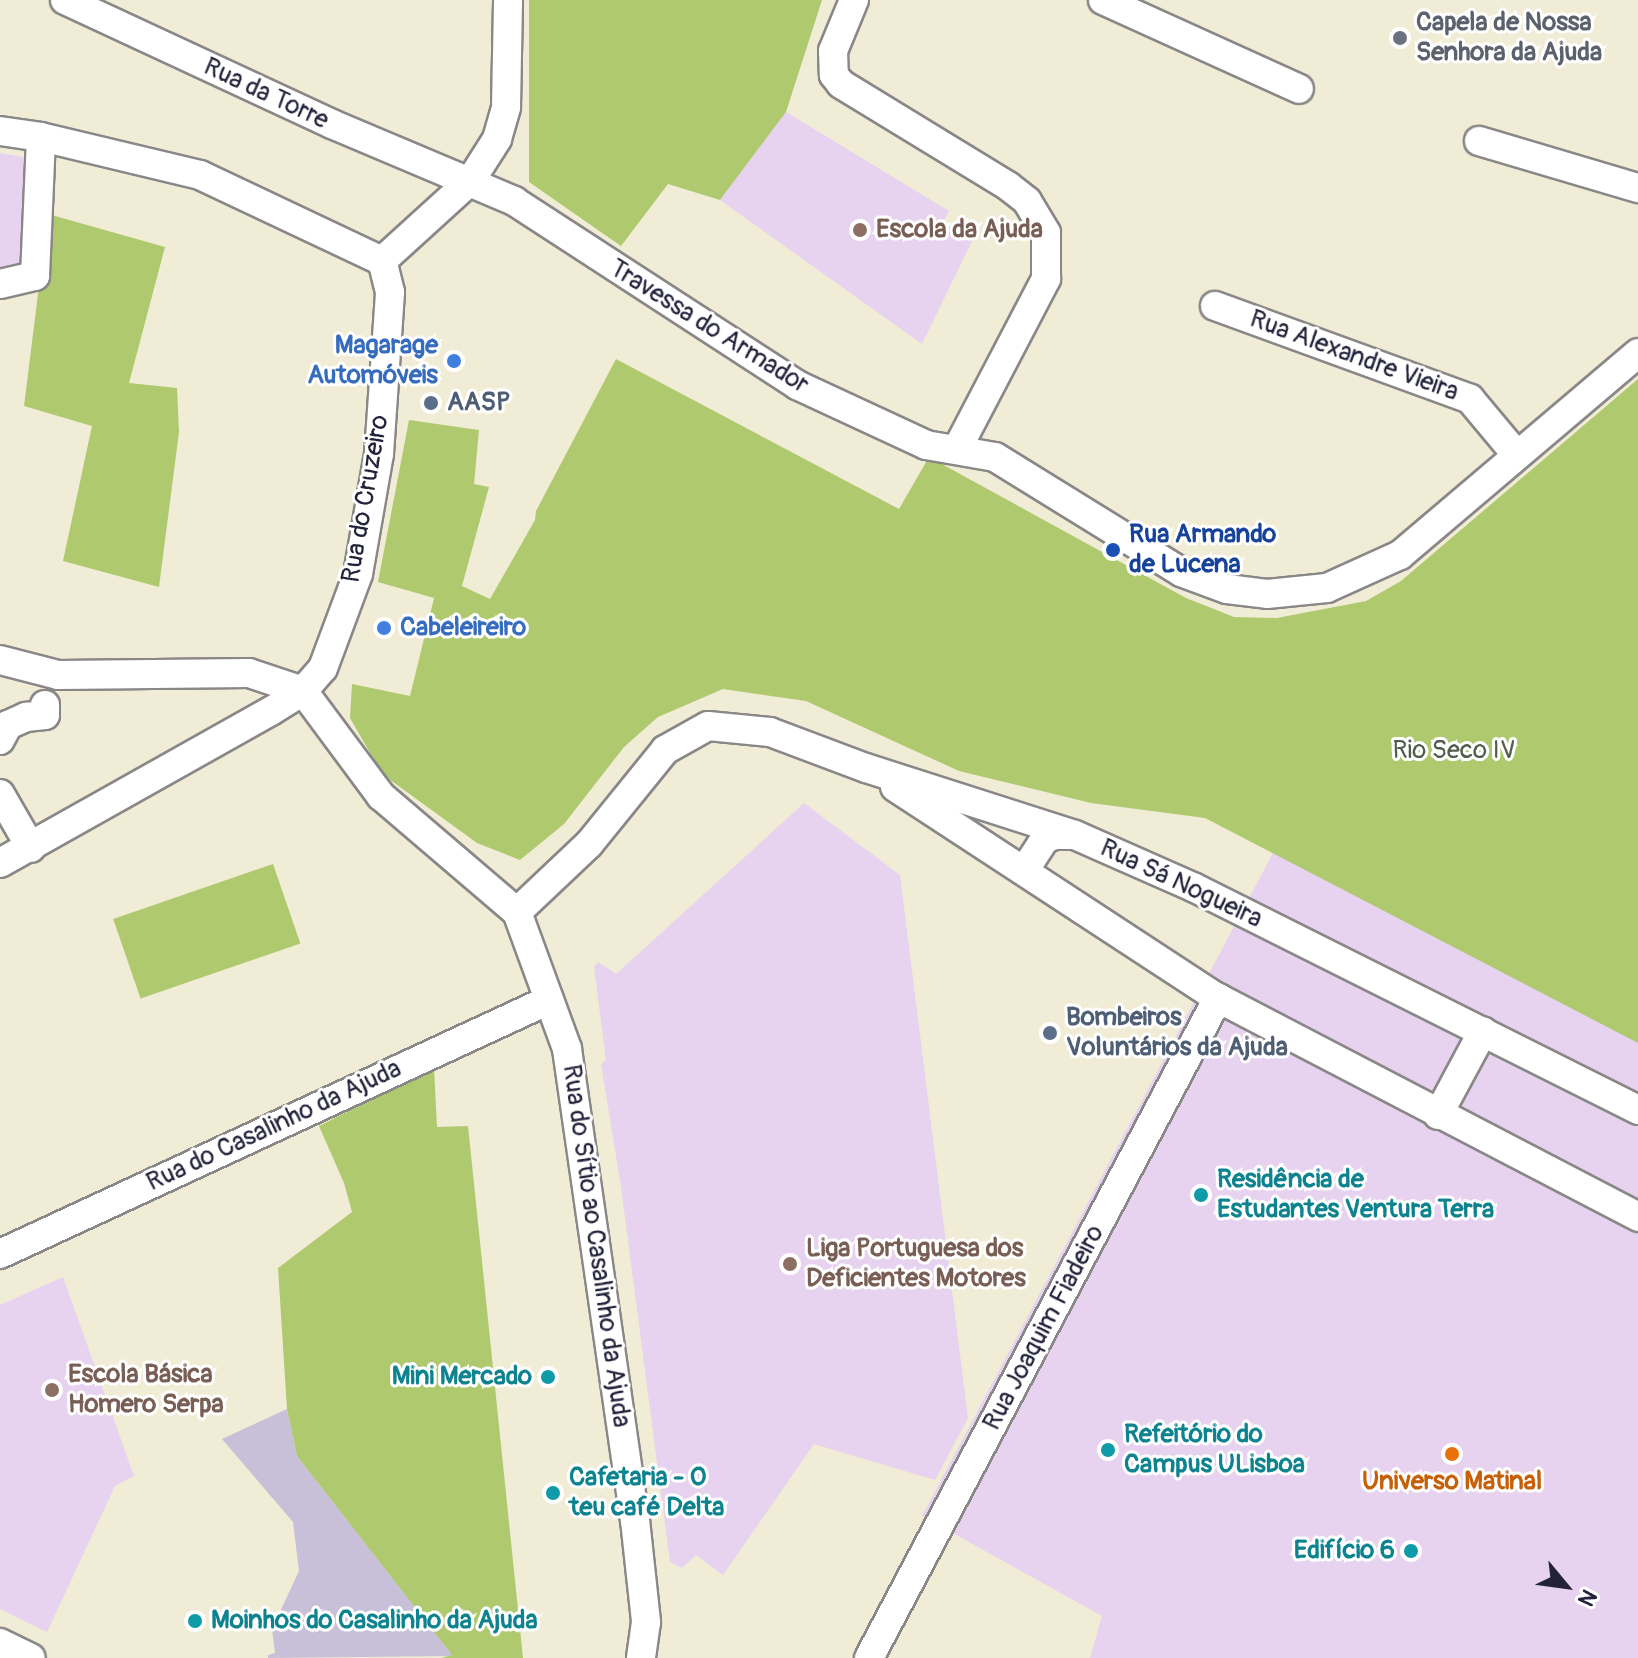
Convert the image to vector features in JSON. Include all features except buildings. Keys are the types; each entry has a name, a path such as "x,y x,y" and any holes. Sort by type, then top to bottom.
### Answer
{"street":[{"name":"Rua da Torre","path":"65,0 332,124 471,180"},
{"path":"0,131 41,137 200,175 382,261 471,180 497,139 506,107 508,0"},
{"path":"854,0 833,51 834,75 841,84 1008,186 1027,201 1046,233 1046,279 957,449"},
{"path":"1103,0 1299,89"},
{"path":"0,284 35,276 41,137"},
{"path":"1479,141 1638,188"},
{"name":"Travessa do Armador","path":"471,180 514,201 797,385 926,445 981,452 1007,463 1181,572 1227,589 1267,594 1327,588 1400,555 1638,353"},
{"name":"Rua do Cruzeiro","path":"0,863 303,691 323,668 358,574 379,454 390,292 382,261"},
{"name":"Rua Alexandre Vieira","path":"1215,306 1461,395 1484,412 1516,454"},
{"path":"0,660 58,675 249,673 303,691"},
{"name":"Rua do Sítio ao Casalinho da Ajuda","path":"303,691 381,796 517,912 571,1062 636,1534 646,1622 641,1658"},
{"path":"0,740 8,725 26,717 45,715 45,705"},
{"name":"Rua Sá Nogueira","path":"517,912 589,844 665,750 708,726 770,732 866,768 1075,835 1193,887 1638,1110"},
{"name":"Rua Sá Nogueira","path":"866,768 1218,998 1638,1217"},
{"path":"0,794 31,848"},
{"path":"1024,871 1045,839 1055,835 1075,835"},
{"name":"Rua Joaquim Fiadeiro","path":"869,1658 1218,998"},
{"name":"Rua do Casalinho da Ajuda","path":"0,1254 549,1000"},
{"path":"1438,1115 1483,1031"},
{"path":"0,1643 31,1658"}],"shaded area":[{"name":"Escola da Ajuda","path":"786,112 949,211 943,222 973,239 922,344 720,200"},
{"path":"0,153 29,158 25,269 0,277"},
{"name":"Liga Portuguesa dos Deficientes Motores","path":"804,803 900,875 968,1418 935,1480 814,1444 723,1575 696,1555 682,1568 670,1562 621,1187 601,1064 606,1060 594,967 598,962 616,974"},
{"path":"1293,815 1638,996 1638,1658 1090,1658 1102,1616 922,1516"},
{"name":"Escola Básica Homero Serpa","path":"63,1277 134,1476 115,1486 47,1632 0,1609 0,1305"},
{"path":"287,1409 297,1456 453,1656 268,1658 268,1655 275,1653 272,1629 299,1571 293,1522 222,1439"}],"green space":[{"path":"529,0 822,0 786,112 720,200 668,184 621,246 529,182"},
{"path":"48,214 165,247 129,383 177,388 179,432 159,587 63,561 92,426 24,406"},
{"name":"Rio Seco IV","path":"616,359 899,509 929,457 1186,598 1234,617 1277,618 1366,601 1401,581 1638,379 1638,1043 1205,818 1091,803 959,771 806,701 723,689 658,717 624,747 564,824 520,860 477,843 382,774 350,718 352,684 410,696 434,598 378,582 409,420 479,430 474,484 489,487 462,586 490,599 535,520 536,511"},
{"path":"273,864 300,943 141,998 113,919"},
{"path":"434,1068 437,1127 468,1126 523,1658 441,1658 452,1655 297,1456 287,1409 278,1268 352,1212 344,1183 319,1126"}],"place":[{"name":"Capela de Nossa Senhora da Ajuda","path":"1400,38"},
{"name":"Escola da Ajuda","path":"860,230"},
{"name":"Magarage Automóveis","path":"454,361"},
{"name":"AASP","path":"431,403"},
{"name":"Rua Armando de Lucena","path":"1113,550"},
{"name":"Cabeleireiro","path":"384,628"},
{"name":"Bombeiros Voluntários da Ajuda","path":"1050,1033"},
{"name":"Residência de Estudantes Ventura Terra","path":"1201,1195"},
{"name":"Liga Portuguesa dos Deficientes Motores","path":"790,1264"},
{"name":"Mini Mercado","path":"548,1377"},
{"name":"Escola Básica Homero Serpa","path":"52,1390"},
{"name":"Refeitório do Campus ULisboa","path":"1108,1450"},
{"name":"Universo Matinal","path":"1452,1454"},
{"name":"Cafetaria - O teu café Delta","path":"553,1493"},
{"name":"Edifício 6","path":"1411,1551"},
{"name":"Moinhos do Casalinho da Ajuda","path":"195,1621"}]}
